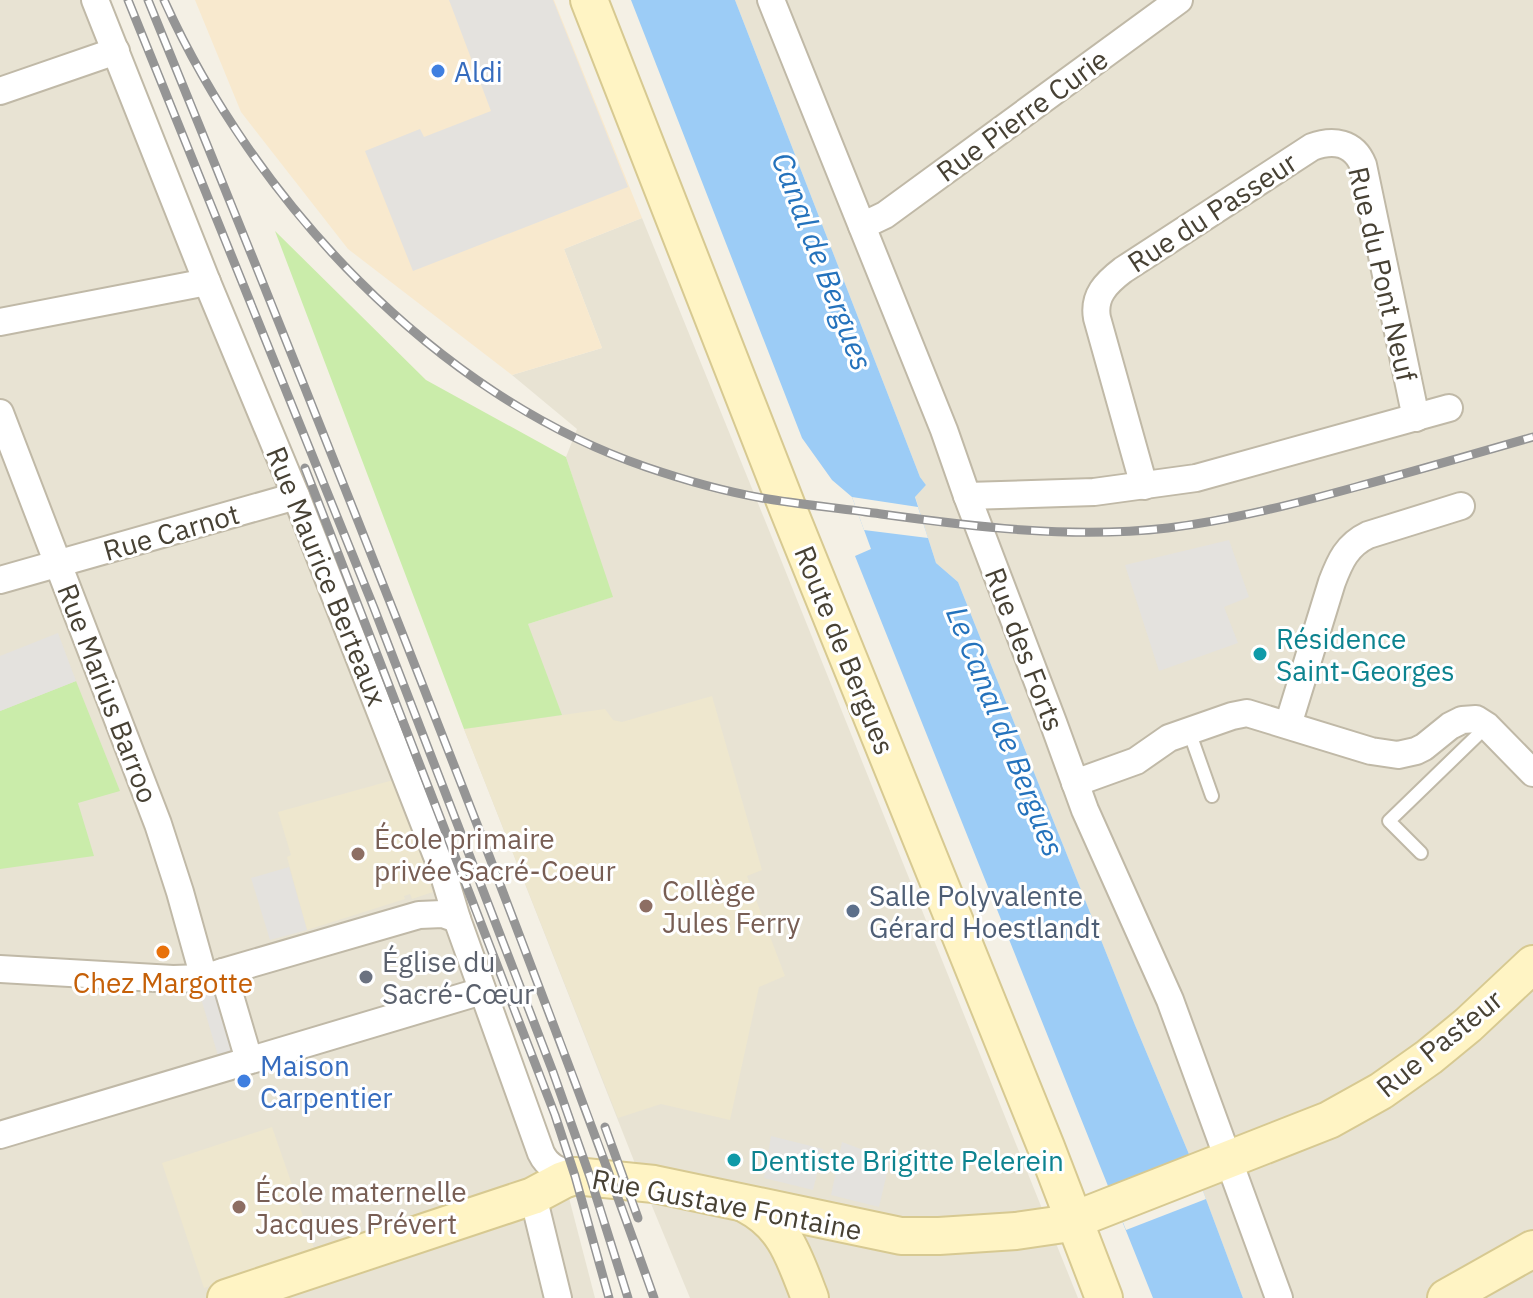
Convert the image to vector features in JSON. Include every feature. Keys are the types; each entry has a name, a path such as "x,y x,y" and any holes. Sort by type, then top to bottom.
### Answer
{"street":[{"name":"Rue Maurice Berteaux","path":"95,0 296,496 442,869 539,1182 558,1298"},
{"name":"Route de Bergues","path":"589,0 788,509 1046,1147 1088,1215 1104,1298"},
{"name":"Rue des Forts","path":"771,0 944,430 1075,783 1164,985 1217,1164 1279,1298"},
{"name":"Rue Pierre Curie","path":"862,226 885,215 1179,0"},
{"path":"0,91 116,51"},
{"name":"Rue du Passeur","path":"1144,486 1097,318 1099,296 1108,282 1123,270 1312,147 1335,142"},
{"name":"Rue du Pont Neuf","path":"1335,142 1350,148 1363,165 1416,418"},
{"path":"0,322 207,282"},
{"path":"967,496 1094,492 1225,472 1449,408"},
{"name":"Rue Marius Barroo","path":"0,413 249,1060"},
{"name":"Rue Carnot","path":"0,580 296,496"},
{"path":"1288,725 1332,582 1346,552 1368,535 1461,506"},
{"path":"1075,783 1136,761 1169,738 1247,713 1371,751 1398,755 1424,747 1450,726 1475,723 1533,773"},
{"path":"0,969 173,979 214,975 419,915 443,914 457,919"},
{"name":"Rue Pasteur","path":"1088,1215 1339,1115 1381,1091 1448,1043 1533,964"},
{"path":"0,1135 482,991"},
{"name":"Rue Gustave Fontaine","path":"226,1298 539,1182 575,1176 654,1184 889,1235 914,1237 1034,1229 1088,1215"},
{"path":"742,1202 776,1226 785,1238 805,1284"},
{"path":"805,1284 797,1247 802,1232 824,1220"},
{"path":"1446,1298 1533,1249"}],"lane":[{"path":"1421,853 1389,821 1475,723"},
{"path":"1189,731 1212,796"}],"shaded area":[{"path":"0,0 101,0 533,1087 568,1194 595,1298 0,1298"},
{"path":"195,0 554,0 642,218 564,249 602,348 512,375 348,249 241,112"},
{"path":"449,0 553,0 628,187 413,271 365,151 420,129 424,137 491,111"},
{"path":"735,0 1533,0 1533,1298 1243,1298 1191,1159 958,582 936,563 915,496 926,485 920,477"},
{"path":"642,218 1078,1298 690,1298 647,1194 464,729 528,624 612,597 566,457 577,429 512,375 602,348 564,249"},
{"path":"1229,540 1249,597 1224,607 1238,643 1159,671 1125,565"},
{"path":"58,633 76,681 0,711 0,656"},
{"name":"Collège Jules Ferry","path":"712,696 762,870 747,876 785,976 759,987 730,1120 661,1104 618,1118 464,729 605,709 613,720 622,722"},
{"name":"École primaire privée Sacré-Coeur","path":"397,779 437,883 430,886 433,892 412,899 410,894 404,896 405,899 307,930 278,812"},
{"path":"289,867 307,930 270,940 251,878"},
{"path":"218,989 237,1053 219,1059 200,995"},
{"name":"École maternelle Jacques Prévert","path":"272,1127 315,1251 204,1288 162,1163"},
{"path":"771,1136 823,1149 813,1190 764,1178"},
{"path":"842,1142 890,1160 879,1207 831,1195"}],"green space":[{"path":"275,231 426,380 566,457 613,597 528,624 562,715 464,729"},
{"path":"76,681 120,791 78,803 94,856 0,869 0,711"}],"water":[{"path":"631,0 735,0 920,477 926,485 915,497 936,563 958,582 1191,1159 1243,1298 1153,1298 855,556 871,549 852,497 832,480 802,438"}],"pier":[{"path":"852,497 918,507 928,538 864,530"},
{"path":"1191,1159 1206,1199 1126,1230 1110,1190"}],"railway":[{"path":"128,0 374,608 553,1072 628,1298"},
{"path":"148,0 480,832 654,1298"},
{"path":"164,0 202,75 248,147 300,217 360,282 424,340 494,392 568,434 660,472 762,498 917,519 1024,530 1132,531 1192,525 1263,511 1533,437"},
{"path":"305,468 555,1115 609,1298"},
{"path":"605,1127 638,1218"}],"place":[{"name":"Aldi","path":"438,71"},
{"name":"Résidence Saint-Georges","path":"1260,654"},
{"name":"École primaire privée Sacré-Coeur","path":"358,854"},
{"name":"Collège Jules Ferry","path":"646,906"},
{"name":"Salle Polyvalente Gérard Hoestlandt","path":"853,911"},
{"name":"Chez Margotte","path":"163,952"},
{"name":"Église du Sacré-Cœur","path":"366,977"},
{"name":"Maison Carpentier","path":"244,1081"},
{"name":"Dentiste Brigitte Pelerein","path":"734,1160"},
{"name":"École maternelle Jacques Prévert","path":"239,1207"}],"water label":[{"name":"Canal de Bergues","path":"823,261"},
{"name":"Le Canal de Bergues","path":"1006,731"}]}
